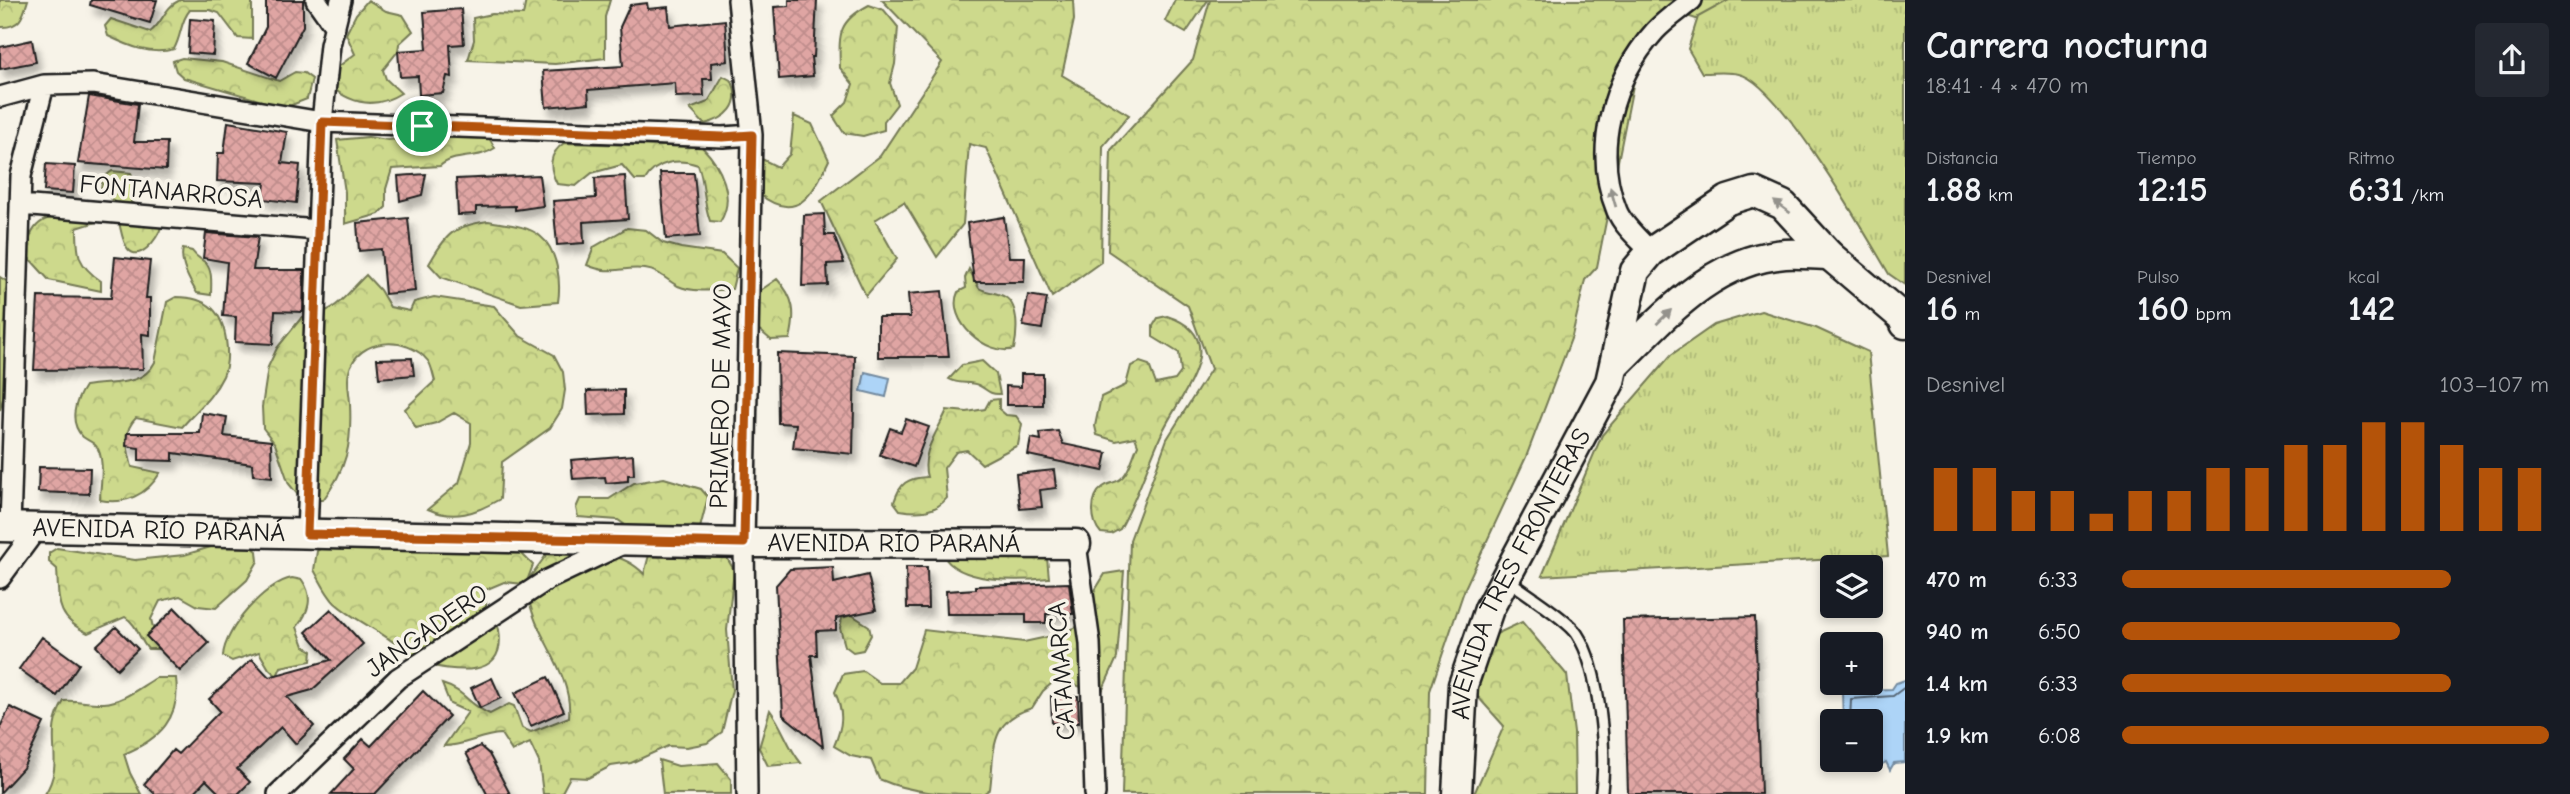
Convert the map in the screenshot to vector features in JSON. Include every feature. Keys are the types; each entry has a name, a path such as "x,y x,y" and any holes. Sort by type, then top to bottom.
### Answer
{"main road":[{"path":"1615,365 1635,271 1651,252 1728,200 1754,192 1783,205 1829,255 1904,319"},
{"path":"1615,365 1680,302 1711,278 1742,263 1785,254 1829,255"},
{"name":"AVENIDA TRES FRONTERAS","path":"1457,794 1464,685 1489,609 1610,382 1615,365"},
{"name":"AVENIDA RÍO PARANÁ","path":"16,528 744,543 1076,544"}],"street":[{"path":"316,0 335,27"},
{"path":"307,534 322,122 341,0"},
{"name":"PRIMERO DE MAYO","path":"738,0 752,135 744,543 747,794"},
{"path":"1651,252 1617,214 1604,166 1610,117 1628,66 1656,30 1692,0"},
{"path":"0,97 44,85 93,84 322,122 723,137 752,135"},
{"path":"0,578 16,528 21,176 44,85"},
{"name":"FONTANARROSA","path":"20,205 317,230"},
{"name":"JANGADERO","path":"278,794 398,678 548,580 629,541"},
{"name":"CATAMARCA","path":"1076,544 1090,643 1095,794"}],"lane":[{"path":"1506,579 1577,632 1600,705 1601,794"}],"green space":[{"path":"0,0 28,0 20,20 12,26 0,27"},
{"path":"180,0 252,0 252,39 238,38 219,13 210,10 190,10 184,19 174,49 149,51 108,36 105,26 111,19 150,32 170,7"},
{"path":"368,0 386,11 403,15 413,31 399,44 398,51 383,70 386,79 401,93 373,103 355,101 329,85 338,67 355,54 346,34 356,14"},
{"path":"526,0 610,0 605,17 605,58 555,64 468,60 474,40 473,18 492,14 523,15"},
{"path":"882,0 1073,0 1074,20 1062,75 1129,115 1103,146 1101,262 1052,297 986,148 969,144 963,224 937,257 904,202 875,220 897,259 866,296 821,201 880,156 942,62"},
{"path":"1175,0 1208,0 1186,33 1165,21"},
{"path":"1210,0 1905,0 1725,29 1664,8 1640,50 1597,267 1585,280 1572,336 1526,457 1465,588 1430,691 1428,794 1122,794 1130,540 1167,439 1211,369 1188,306 1108,251 1111,150 1193,60"},
{"path":"1729,0 1905,0 1905,285 1889,274 1820,162 1776,103 1756,83 1739,74 1702,73 1688,49 1698,17"},
{"path":"869,5 884,10 898,27 895,64 890,83 897,104 884,121 884,130 863,136 844,133 833,116 847,102 853,84 840,68 842,30 851,17"},
{"path":"182,58 222,62 279,81 295,72 304,73 312,79 307,99 289,106 279,106 184,78 176,71 173,61"},
{"path":"723,76 732,81 735,90 734,104 726,115 704,124 690,109 708,102"},
{"path":"794,116 812,124 829,160 810,194 793,206 783,206 758,193 760,158 778,167 790,154"},
{"path":"485,131 495,148 488,152 452,159 440,166 392,169 386,189 386,207 379,214 345,224 345,192 337,140 368,137 388,140"},
{"path":"564,143 702,147 715,163 724,182 727,202 725,212 720,222 710,221 698,165 691,163 662,165 645,180 635,180 622,165 592,173 576,186 557,184 552,172 552,162 555,152"},
{"path":"112,171 131,173 135,182 131,202 162,225 152,243 138,253 131,252 126,247 115,204 101,187 104,177"},
{"path":"96,212 96,222 77,228 78,246 83,265 101,281 101,291 49,280 29,258 29,243 33,231 48,218"},
{"path":"488,221 529,229 546,242 557,267 558,302 521,305 441,277 429,264 440,245 452,233 466,226"},
{"path":"627,228 646,230 663,243 681,248 722,254 737,268 732,289 691,290 678,286 650,270 603,270 587,265 594,247"},
{"path":"183,249 192,251 208,266 211,295 197,293 194,289 184,266"},
{"path":"969,269 979,288 999,294 1010,301 1015,314 1014,349 1003,350 981,342 971,334 957,314 958,292 966,288 965,278"},
{"path":"366,275 380,290 390,307 410,311 414,302 434,297 494,306 520,336 554,355 563,372 565,390 562,409 550,428 502,462 500,499 465,514 438,513 428,509 459,483 471,443 471,423 454,413 436,423 416,428 405,409 435,381 428,361 408,347 396,344 372,346 354,360 348,376 349,444 338,477 323,500 302,500 289,484 275,444 263,428 262,407 268,367 277,348 302,317 332,308"},
{"path":"0,277 14,286 5,391 0,410"},
{"path":"777,279 791,300 793,322 790,339 771,340 756,327 756,308 761,290"},
{"path":"176,297 200,301 217,314 224,331 227,350 223,376 210,397 182,427 136,418 127,435 132,467 160,473 149,487 134,497 118,501 100,500 101,458 96,446 78,431 74,418 78,398 85,386 134,380 149,370 155,362 167,302"},
{"path":"1761,311 1816,328 1868,352 1888,556 1820,555 1820,560 1542,576 1602,435 1671,355 1714,325"},
{"path":"1167,316 1187,326 1197,339 1199,354 1196,370 1168,420 1120,529 1111,534 1101,533 1095,523 1095,497 1103,487 1122,477 1138,445 1135,437 1116,441 1097,435 1095,426 1101,397 1126,385 1131,366 1140,362 1149,365 1156,384 1175,380 1181,372 1179,353 1153,337 1153,326 1158,318"},
{"path":"982,361 996,374 1000,394 991,393 974,384 949,379 962,365"},
{"path":"999,399 999,409 1006,415 1016,416 1022,424 1018,445 982,464 967,450 956,452 944,468 947,498 937,507 926,511 900,510 894,502 902,486 909,480 927,477 925,468 928,451 947,410 967,412 985,409 990,400"},
{"path":"664,478 701,489 708,497 700,528 634,531 618,520 578,517 576,508 580,499 609,499 634,483"},
{"path":"334,541 511,543 533,565 527,581 550,550 588,551 613,556 635,566 644,574 649,555 668,547 724,553 734,570 727,630 732,690 722,732 707,743 687,747 668,746 631,763 611,766 588,778 570,777 561,794 543,794 539,762 530,743 512,751 501,734 444,746 468,712 450,704 442,684 456,690 490,714 509,704 514,706 522,728 531,732 569,717 563,679 536,622 524,584 504,582 485,590 487,609 499,630 499,648 494,659 484,666 456,669 412,662 396,644 344,611 326,591 314,570 317,551"},
{"path":"221,544 249,545 257,551 258,561 247,580 216,608 198,606 180,596 160,601 151,619 158,649 148,649 133,624 125,617 88,633 77,627 64,614 59,599 57,569 49,562 49,553 57,548 135,560 184,555"},
{"path":"943,555 1047,558 1049,578 1007,580 976,576 951,564"},
{"path":"1124,571 1117,658 1100,696 1059,677 1043,691 1032,708 1018,714 1001,729 996,739 990,789 983,794 904,788 879,779 871,760 851,756 834,746 841,719 835,692 843,674 863,671 880,683 899,683 912,668 924,630 1024,642 1061,634 1079,626 1092,612 1094,592 1105,574"},
{"path":"292,578 302,580 308,592 307,610 297,627 304,646 312,651 311,661 281,667 277,676 269,669 259,652 232,661 223,656 231,633 248,609 270,588"},
{"path":"852,615 869,626 871,635 863,650 853,652 845,646 840,628 842,618"},
{"path":"1522,622 1567,675 1574,733 1575,794 1474,794 1504,726 1470,688 1494,635"},
{"path":"156,678 176,678 177,692 171,716 158,734 124,754 141,794 45,794 54,770 54,726 64,701 111,702 125,697"},
{"path":"770,710 801,763 768,766 759,748"},
{"path":"659,760 678,766 718,763 731,779 731,794 663,794"}],"water":[{"path":"865,372 890,378 886,397 861,391"},
{"path":"1905,680 1905,762 1894,763 1890,770 1886,762 1883,764 1883,709 1843,709 1842,695 1883,695 1883,689 1892,689 1896,683"}],"building":[{"path":"91,0 157,0 150,23 90,5"},
{"path":"266,0 303,0 303,26 276,78 248,63 266,27"},
{"path":"789,0 817,0 814,57 811,57 813,76 779,79 774,7 789,6"},
{"path":"647,3 648,9 668,7 670,26 725,20 728,61 711,63 712,79 703,79 704,96 676,97 675,83 588,90 589,103 546,107 543,71 623,66 620,27 630,5"},
{"path":"461,9 464,44 450,45 452,77 447,76 443,93 419,95 418,76 400,77 398,51 427,49 424,12"},
{"path":"190,19 215,21 213,55 188,53"},
{"path":"32,40 36,62 0,69 0,47"},
{"path":"89,96 138,104 134,142 167,142 166,170 78,163"},
{"path":"228,122 287,132 282,163 300,165 296,203 263,199 265,183 217,181 218,153 224,153"},
{"path":"46,164 75,166 73,193 44,191"},
{"path":"660,173 694,173 700,236 666,239"},
{"path":"426,174 422,195 400,201 398,176"},
{"path":"539,175 543,206 515,210 515,206 476,207 476,214 458,215 456,179"},
{"path":"625,176 628,219 583,222 584,243 557,245 553,201 596,198 595,178"},
{"path":"824,214 825,235 834,235 844,263 827,264 828,285 802,286 804,215"},
{"path":"1004,217 1009,257 1025,257 1024,282 974,282 967,223"},
{"path":"408,218 415,291 385,294 381,249 359,251 357,223"},
{"path":"206,233 258,237 253,270 304,270 303,312 275,311 273,344 235,342 236,317 223,316 227,262 203,258"},
{"path":"115,257 150,261 146,298 150,298 150,335 142,334 143,369 34,370 38,297 111,298"},
{"path":"942,291 949,357 878,357 878,317 910,317 908,294"},
{"path":"1028,295 1047,298 1042,329 1023,326"},
{"path":"777,353 855,356 853,454 793,448 796,424 778,423"},
{"path":"412,358 414,375 379,378 377,359"},
{"path":"1021,374 1043,374 1043,405 1006,405 1006,386 1021,387"},
{"path":"624,390 624,414 588,415 587,391"},
{"path":"202,413 227,417 224,436 271,441 272,477 253,475 252,464 173,453 173,461 139,460 139,448 126,446 127,433 200,433"},
{"path":"906,419 929,427 914,467 880,455 890,428 901,432"},
{"path":"1058,431 1063,444 1107,453 1103,471 1028,455 1031,438 1041,440 1040,433"},
{"path":"633,455 634,475 628,475 628,481 606,483 605,477 573,479 571,460"},
{"path":"39,467 90,468 89,494 38,492"},
{"path":"1054,470 1056,488 1040,490 1042,507 1020,509 1016,474"},
{"path":"833,567 834,583 868,575 876,610 836,618 836,630 816,631 817,655 811,655 823,747 783,715 776,585 790,569"},
{"path":"906,567 927,567 928,608 907,608"},
{"path":"1069,583 1073,614 1046,614 1046,623 1026,623 1026,614 947,614 946,591 976,589 976,586"},
{"path":"175,608 209,643 180,671 146,636"},
{"path":"331,609 363,644 312,690 287,697 314,726 296,744 281,727 237,769 250,782 238,794 220,794 206,780 193,794 155,794 144,784 173,750 178,754 220,711 209,699 252,659 269,677 331,660 306,632"},
{"path":"1755,617 1761,794 1628,794 1623,620"},
{"path":"116,627 138,649 117,669 96,646"},
{"path":"42,637 79,664 57,696 19,669"},
{"path":"548,677 564,711 531,726 515,693"},
{"path":"492,678 501,698 480,708 471,688"},
{"path":"423,691 449,716 375,794 331,794 354,769 344,759 363,739 371,746"},
{"path":"1051,696 1078,696 1079,723 1052,723"},
{"path":"10,707 44,723 23,768 0,793 0,727"},
{"path":"480,746 489,754 510,794 487,794 466,753"}],"route":[{"path":"322,122 422,126 723,137 752,135 744,543 307,534 322,122"}]}
